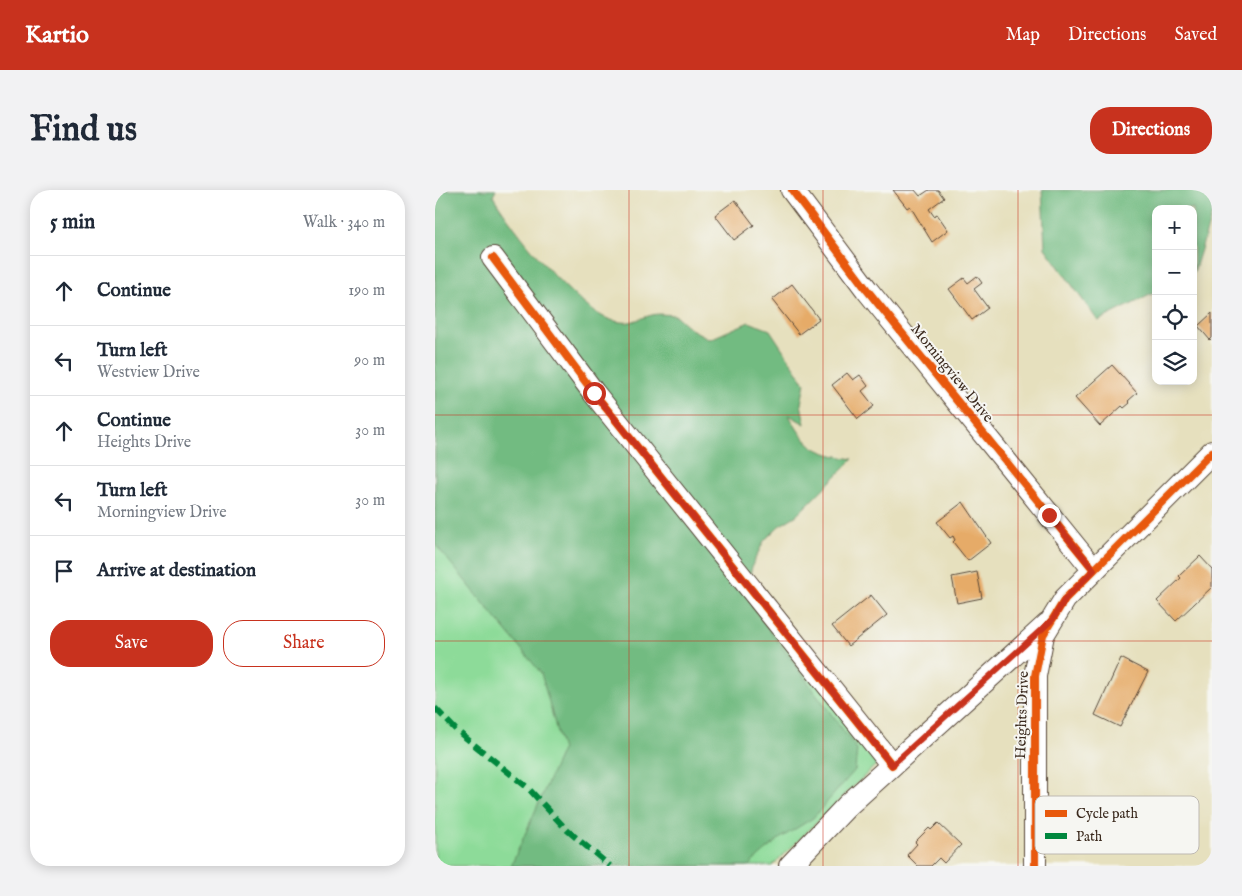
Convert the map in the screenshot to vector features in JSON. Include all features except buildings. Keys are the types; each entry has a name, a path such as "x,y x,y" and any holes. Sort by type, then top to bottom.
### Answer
{"street":[{"name":"Morningview Drive","path":"792,190 867,290 1094,570"},
{"path":"493,258 594,393 892,765"},
{"name":"Heights Drive","path":"1035,866 1035,676 1043,635 1065,599 1212,452"},
{"path":"790,866 847,806 1053,619"}],"green space":[{"path":"435,190 439,190 882,759 772,866 435,866"},
{"path":"435,190 496,190 493,196 502,210 546,266 580,300 596,313 611,320 629,322 655,314 675,315 691,329 710,339 749,322 770,330 805,383 801,404 805,424 789,415 795,426 807,442 821,451 853,459 797,515 779,526 764,541 753,563 747,586 753,608 857,749 855,770 813,818 779,839 748,866 511,866 562,750 541,673 435,544"},
{"path":"1042,190 1212,190 1212,214 1197,262 1197,205 1152,205 1152,294 1098,321 1045,248"}],"marked path":[{"path":"435,708 456,730 528,788 567,830 610,866"}],"cycle path":[{"path":"792,190 867,290 1094,570"},
{"path":"493,258 594,393 892,765"},
{"path":"1035,866 1035,676 1043,635 1065,599 1212,452"}],"route":[{"path":"594,393 892,765 1053,619 1065,599 1094,570 1049,515"}]}
